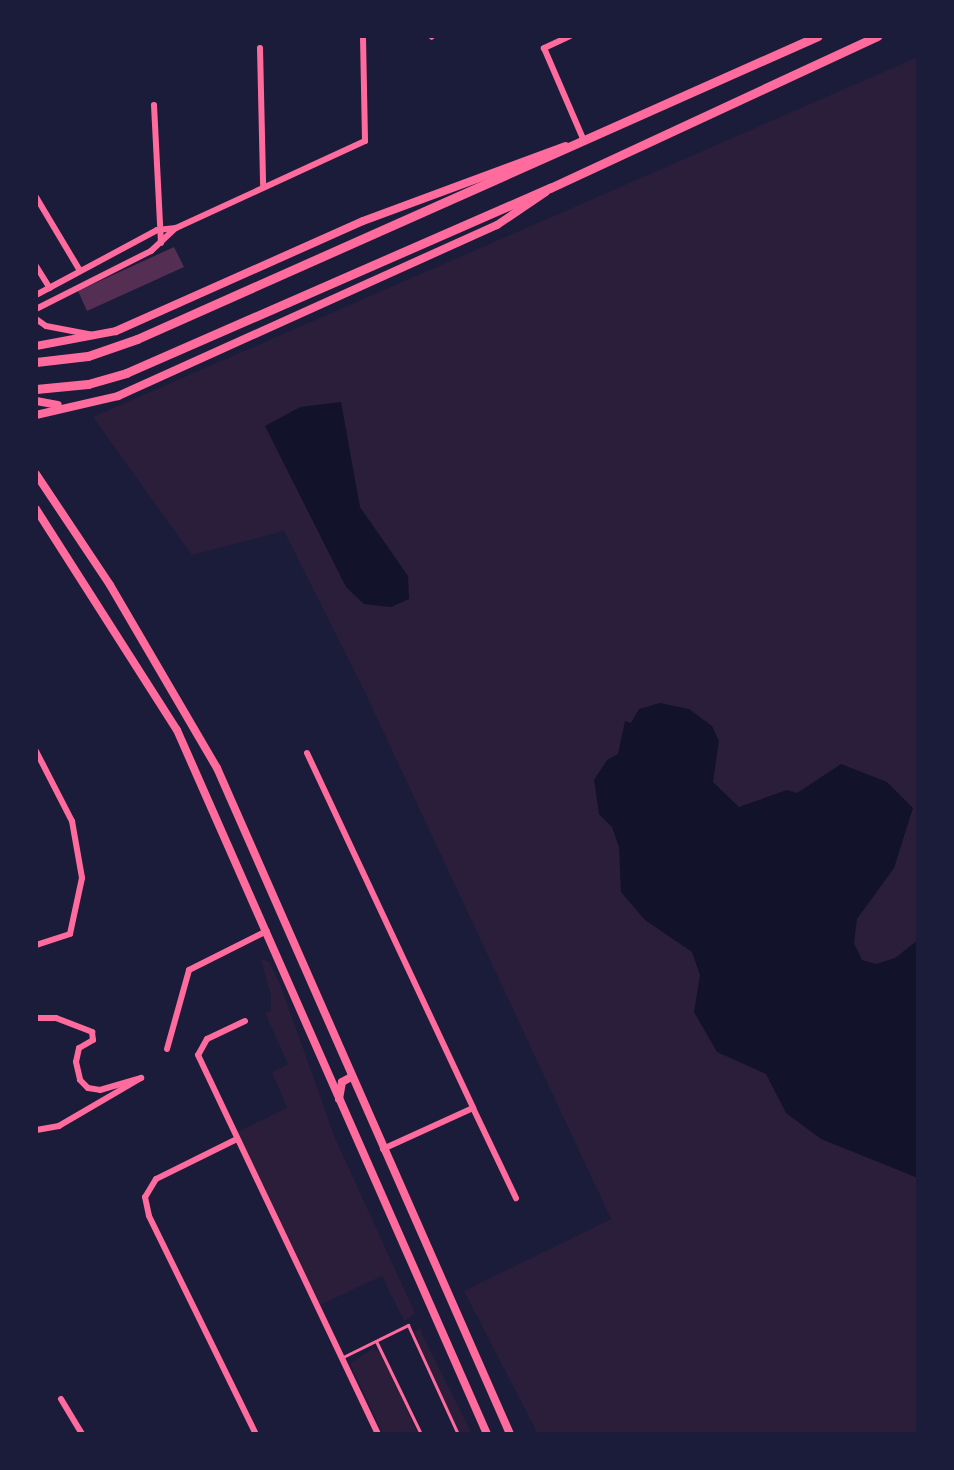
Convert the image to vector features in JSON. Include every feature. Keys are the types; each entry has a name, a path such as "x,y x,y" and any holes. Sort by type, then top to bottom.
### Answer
{"highway":[{"path":"36,362 88,356 137,339 818,36"},
{"path":"36,389 88,384 126,373 550,188 877,36"}],"main road":[{"path":"39,347 95,336 420,198 548,148 581,142"},
{"path":"36,415 59,406 118,396 497,225 550,188"},
{"path":"38,401 59,406"},
{"path":"38,475 205,745 510,1434"},
{"path":"36,509 177,730 487,1434"},
{"path":"339,1100 342,1082 351,1077"}],"street":[{"path":"36,309 124,265 161,243 176,228 263,185 365,141 363,36"},
{"path":"570,36 544,48 581,142"},
{"path":"260,48 263,185"},
{"path":"154,105 157,230 161,243"},
{"path":"36,197 79,269"},
{"path":"37,290 50,287 157,230 176,228"},
{"path":"36,266 50,287 50,300"},
{"path":"37,290 50,300"},
{"path":"36,319 46,326 69,328 95,336"},
{"path":"36,751 72,821 82,878 70,934 36,945"},
{"path":"307,753 516,1198"},
{"path":"167,1049 189,970 267,931"},
{"path":"36,1018 56,1018 92,1032 93,1040 79,1048 76,1062 80,1080 88,1088 141,1078 59,1126 36,1130"},
{"path":"245,1021 207,1039 198,1055 378,1434"},
{"path":"383,1149 473,1108"},
{"path":"237,1139 156,1179 145,1197 149,1216 256,1434"},
{"path":"61,1399 82,1434"}],"lane":[{"path":"341,1358 408,1325 458,1434"},
{"path":"376,1341 421,1434"}],"shaded area":[{"path":"918,57 918,1434 538,1434 464,1291 611,1219 363,688 284,531 192,555 93,417"},
{"path":"341,402 360,507 408,576 409,599 391,607 364,604 346,587 265,426 300,407"},
{"path":"660,703 689,709 712,726 719,741 713,782 739,807 787,790 797,793 841,764 887,782 913,808 894,868 857,919 854,943 862,960 876,964 895,958 918,940 918,1178 821,1139 786,1113 766,1074 717,1052 694,1012 700,975 692,952 645,920 621,892 619,847 612,827 599,814 594,780 607,760 618,754 625,721 631,723 639,709"},
{"path":"261,959 269,962 280,984 335,1138 415,1313 404,1321 382,1276 320,1305 237,1132 287,1108 272,1072 288,1064 265,1013 271,1010 271,996"},
{"path":"421,1328 472,1434 459,1434 414,1332"},
{"path":"372,1349 380,1352 418,1434 383,1434 350,1364"}],"building":[{"path":"174,247 184,267 87,311 78,291"}]}
